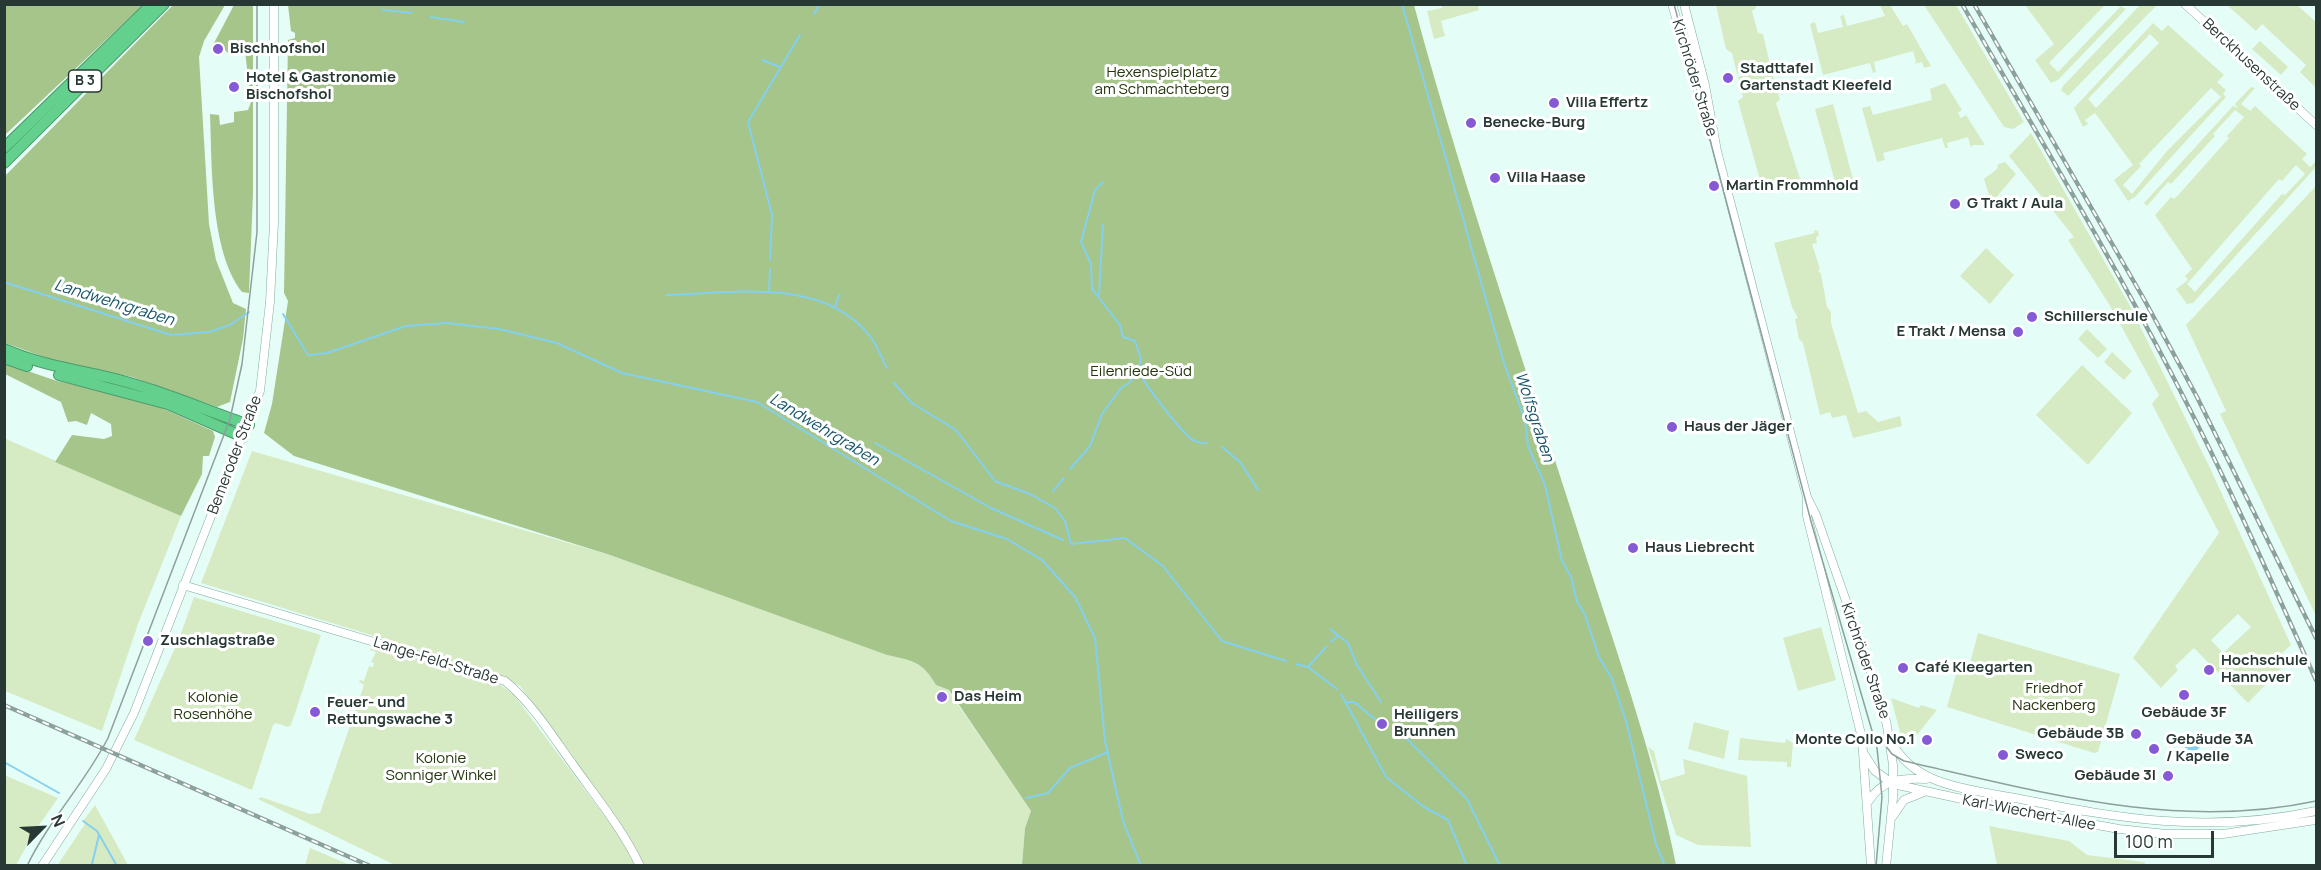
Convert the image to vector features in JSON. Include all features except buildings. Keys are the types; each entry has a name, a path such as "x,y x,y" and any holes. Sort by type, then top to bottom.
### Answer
{"highway":[{"name":"B 3","path":"4,148 153,4"},
{"name":"B 3","path":"4,163 164,4"},
{"path":"4,349 69,371 107,377 137,386 249,424"},
{"path":"4,358 168,404 243,437"}],"main road":[{"name":"Bemeroder Straße","path":"42,866 93,789 123,737 249,424 260,391 270,302 274,168 274,4"},
{"name":"Kirchröder Straße","path":"1672,4 1695,87 1717,151 1807,497 1816,515 1882,704 1889,739 1892,782 1892,818 1886,866"},
{"name":"Kirchröder Straße","path":"1684,4 1706,85 1717,151"},
{"name":"Berckhusenstraße","path":"2185,4 2316,125"},
{"name":"Kirchröder Straße","path":"1807,497 1807,516 1864,754 1871,866"},
{"name":"Lange-Feld-Straße","path":"183,585 505,681 519,692 564,753 627,840 640,866"},
{"path":"1829,602 1835,597 1844,600"},
{"name":"Karl-Wiechert-Allee","path":"1889,739 1904,763 1934,780 1968,789 2136,820 2223,823 2316,811"},
{"path":"1864,754 1875,771 1892,782"},
{"path":"1868,802 1878,788 1892,782 1934,780"},
{"name":"Karl-Wiechert-Allee","path":"1892,782 1925,792 2095,825 2166,834 2252,831 2316,820"},
{"path":"1892,818 1904,800 1925,792"}],"green space":[{"path":"5,4 143,4 143,5 5,135"},
{"path":"1442,4 1478,5 1479,10 1441,21 1445,36 1434,39 1427,11 1442,8"},
{"path":"2141,4 2157,5 2068,96 2061,90 2063,86"},
{"path":"173,5 225,5 204,41 199,57 209,224 216,260 233,303 246,309 243,339 230,402 217,407 132,377 61,363 5,343 4,177"},
{"path":"234,5 253,5 253,193 249,293 242,292 224,254 218,231 213,182 210,114 219,115 220,125 234,122 234,112 248,110 251,102 245,51 229,54 224,49 217,51 212,47"},
{"name":"Eilenriede-Süd","path":"288,5 1414,5 1476,216 1637,715 1668,827 1676,865 1022,865 1025,828 1031,811 949,690 936,685 926,671 916,663 887,655 610,555 294,456 264,433 272,404 288,301 284,293 288,40 295,38 295,33 291,31"},
{"path":"1716,5 1755,5 1756,8 1752,11 1758,33 1763,34 1770,65 1737,74 1732,53 1726,49"},
{"path":"1880,5 1890,5 1903,26 1907,24 1931,66 1924,68 1922,62 1914,64 1916,62 1913,51 1874,62 1876,72 1873,73 1870,63 1823,75 1810,24 1815,22 1818,33 1843,27 1840,16 1844,15 1847,26 1885,16"},
{"path":"1924,5 1956,5 2024,122 2013,129 2004,127"},
{"path":"2025,5 2105,5 2049,63 2058,72 2120,7 2118,5 2126,9 2058,80 2051,83 2035,60 2054,44"},
{"path":"2227,5 2297,5 2316,22 2316,88 2300,72 2306,65 2262,24 2256,31"},
{"path":"2153,23 2162,31 2168,25 2224,75 2217,82 2226,90 2223,94 2226,97 2135,197 2128,201 2114,180 2133,165 2095,113 2085,120 2088,124 2083,127 2074,108","holes":["2150,34 2159,43 2096,108 2088,99","2211,88 2221,97 2167,151 2132,194 2123,185 2141,166 2139,164"]},
{"path":"2260,41 2288,67 2281,75 2252,49"},
{"path":"1771,69 1780,100 1776,103 1800,179 1763,191 1738,101 1743,97 1738,77"},
{"path":"1945,83 1962,110 1958,113 1961,118 1966,115 1985,145 1973,145 1971,148 1968,137 1947,143 1948,148 1945,148 1942,138 1883,153 1885,160 1877,162 1862,108 1870,106 1873,115 1932,100 1930,89"},
{"path":"2251,87 2255,88 2241,104 2250,111 2255,106 2307,154 2302,159 2310,167 2316,161 2316,167 2193,303 2187,304 2176,289 2188,280 2185,276 2192,269 2155,215 2171,197 2174,199 2180,193 2229,138 2227,136 2244,117 2235,110 2213,134 2215,136 2171,184 2168,182 2147,206 2144,203 2233,106 2238,108 2235,104","holes":["2296,165 2305,174 2285,195 2282,194 2195,292 2187,284 2279,179 2282,181"]},
{"path":"1833,104 1854,183 1837,189 1815,109"},
{"path":"2031,133 2130,306 2210,468 2291,645 2281,654 2286,663 2248,703 2194,648 2175,666 2178,670 2161,688 2133,658 2219,533 2152,404 2159,395 2109,304 2068,240 2074,237 2009,156","holes":["2238,614 2251,627 2223,653 2211,640"]},
{"path":"2005,162 2016,174 1995,199 1989,195 1984,179 1997,169 1998,164"},
{"path":"2316,186 2316,616 2220,414 2226,411 2186,325"},
{"path":"1814,230 1818,231 1819,236 1816,237 1817,243 1812,244 1820,269 1818,270 1821,274 1827,307 1831,312 1831,323 1858,413 1866,411 1878,422 1900,416 1902,426 1853,438 1846,415 1832,418 1830,412 1820,415 1803,343 1799,339 1795,319 1798,318 1792,307 1774,243 1815,233"},
{"path":"1986,248 2014,275 1990,304 1960,276"},
{"path":"2087,329 2107,349 2098,358 2078,339"},
{"path":"2112,352 2132,371 2124,380 2104,362"},
{"path":"4,363 57,381 142,399 213,431 215,437 209,456 203,456 202,474 181,516 55,462 72,435 104,439 112,436 111,424 91,413 87,425 76,421 68,422 61,402 5,374"},
{"path":"2082,365 2132,413 2088,465 2036,415"},
{"path":"4,438 181,516 138,624 102,731 5,691"},
{"path":"252,451 610,555 887,655 916,663 926,671 936,685 948,690 1031,811 1025,828 1022,865 644,865 627,833 520,686 492,672 201,583"},
{"name":"Kolonie Rosenhöhe","path":"194,597 321,635 291,725 288,727 276,723 273,725 252,790 134,740 179,639"},
{"path":"1821,627 1836,680 1798,691 1783,638"},
{"name":"Friedhof Nackenberg","path":"1978,633 2120,674 2098,752 2094,753 1947,707 1960,660 1970,663"},
{"name":"Kolonie Sonniger Winkel","path":"371,647 498,683 514,695 621,838 635,865 395,865 258,799 261,797 310,814 320,813 364,685 359,682 364,681 369,666 373,667 374,663 371,662 376,652 370,650"},
{"path":"1891,698 1919,708 1921,705 1937,710 1907,747 1901,736"},
{"path":"1694,722 1729,731 1724,759 1688,749"},
{"path":"1740,738 1785,743 1786,739 1793,743 1791,767 1787,767 1787,762 1738,760"},
{"path":"1648,747 1654,751 1661,781 1685,774 1683,759 1747,776 1751,847 1698,845 1676,835"},
{"path":"4,775 58,798 35,831 16,865 5,865"},
{"path":"95,805 128,865 57,866 85,824 83,821"},
{"path":"1989,826 2069,841 2087,855 2144,862 2146,865 1997,865"},
{"path":"310,848 350,865 305,865"}],"water":[{"path":"2198,735 2205,742 2188,759 2190,762 2188,764 2178,754"}],"waterway":[{"path":"814,14 820,4"},
{"name":"Wolfsgraben","path":"1402,4 1504,363 1525,420 1528,446 1545,485 1562,561 1571,577 1577,601 1585,615 1599,657 1612,679 1626,721 1656,844 1665,866"},
{"path":"383,10 412,13"},
{"path":"431,17 464,22"},
{"path":"770,260 772,215 748,122 800,35"},
{"path":"762,60 780,67"},
{"path":"1070,469 1090,446 1102,414 1121,388 1129,383 1138,371 1141,359 1135,341 1123,337 1120,325 1092,289 1091,264 1081,242 1095,190 1103,182"},
{"path":"1099,295 1103,225"},
{"path":"769,292 770,269"},
{"name":"Landwehrgraben","path":"4,282 171,335 209,332 230,325 249,312"},
{"path":"666,295 749,291 805,297 830,305 853,319 872,339 887,368"},
{"path":"835,307 839,295"},
{"name":"Landwehrgraben","path":"283,314 308,355 327,353 406,326 447,323 499,329 557,343 622,373 757,402 951,521 1007,539 1042,560 1075,597 1095,638 1105,741 1123,821 1141,866"},
{"path":"1139,372 1180,428 1196,442 1207,443"},
{"path":"894,383 912,403 956,430 995,481 1030,494 1055,508 1065,521 1071,544 1125,538 1163,566 1222,641 1286,661"},
{"path":"875,443 991,508 1063,540"},
{"path":"1222,447 1240,462 1258,490"},
{"path":"1053,491 1064,478"},
{"path":"1330,629 1348,643 1357,665 1381,702"},
{"path":"1331,642 1338,635"},
{"path":"1308,667 1326,647"},
{"path":"1296,664 1308,667 1337,689"},
{"path":"1341,694 1386,777 1424,807 1448,820 1467,866"},
{"path":"1347,702 1354,702 1376,720"},
{"path":"1399,731 1467,799 1500,866"},
{"path":"1026,798 1048,793 1070,768 1108,752"},
{"path":"4,762 59,793"},
{"path":"83,821 97,831 117,866"},
{"path":"92,864 99,835"}],"tram line":[{"path":"27,866 108,738 230,419 242,364 257,232 257,4"},
{"path":"1674,4 1812,525 1877,748 1882,797 1876,866"},
{"path":"1878,736 1892,754 1904,761 2007,785 2109,804 2161,810 2212,812 2264,809 2316,801"}],"railway":[{"path":"1962,4 2157,346 2218,466 2316,680"},
{"path":"1974,4 2145,301 2197,397 2316,638"},
{"path":"4,705 370,866"}],"place":[{"name":"Bischhofshol","path":"218,49"},
{"name":"Stadttafel Gartenstadt Kleefeld","path":"1728,78"},
{"name":"Hotel & Gastronomie Bischofshol","path":"234,87"},
{"name":"Villa Effertz","path":"1554,103"},
{"name":"Benecke-Burg","path":"1471,123"},
{"name":"Villa Haase","path":"1495,178"},
{"name":"Martin Frommhold","path":"1714,186"},
{"name":"G Trakt / Aula","path":"1955,204"},
{"name":"Schillerschule","path":"2032,317"},
{"name":"E Trakt / Mensa","path":"2018,332"},
{"name":"Haus der Jäger","path":"1672,427"},
{"name":"Haus Liebrecht","path":"1633,548"},
{"name":"Zuschlagstraße","path":"148,641"},
{"name":"Café Kleegarten","path":"1903,668"},
{"name":"Hochschule Hannover","path":"2209,670"},
{"name":"Gebäude 3F","path":"2184,695"},
{"name":"Das Heim","path":"942,697"},
{"name":"Feuer- und Rettungswache 3","path":"315,712"},
{"name":"Heiligers Brunnen","path":"1382,724"},
{"name":"Gebäude 3B","path":"2136,734"},
{"name":"Monte Collo No.1","path":"1927,740"},
{"name":"Gebäude 3A / Kapelle","path":"2154,749"},
{"name":"Sweco","path":"2003,755"},
{"name":"Gebäude 3I","path":"2168,776"}],"park label":[{"name":"Hexenspielplatz am Schmachteberg","path":"1162,82"}]}
